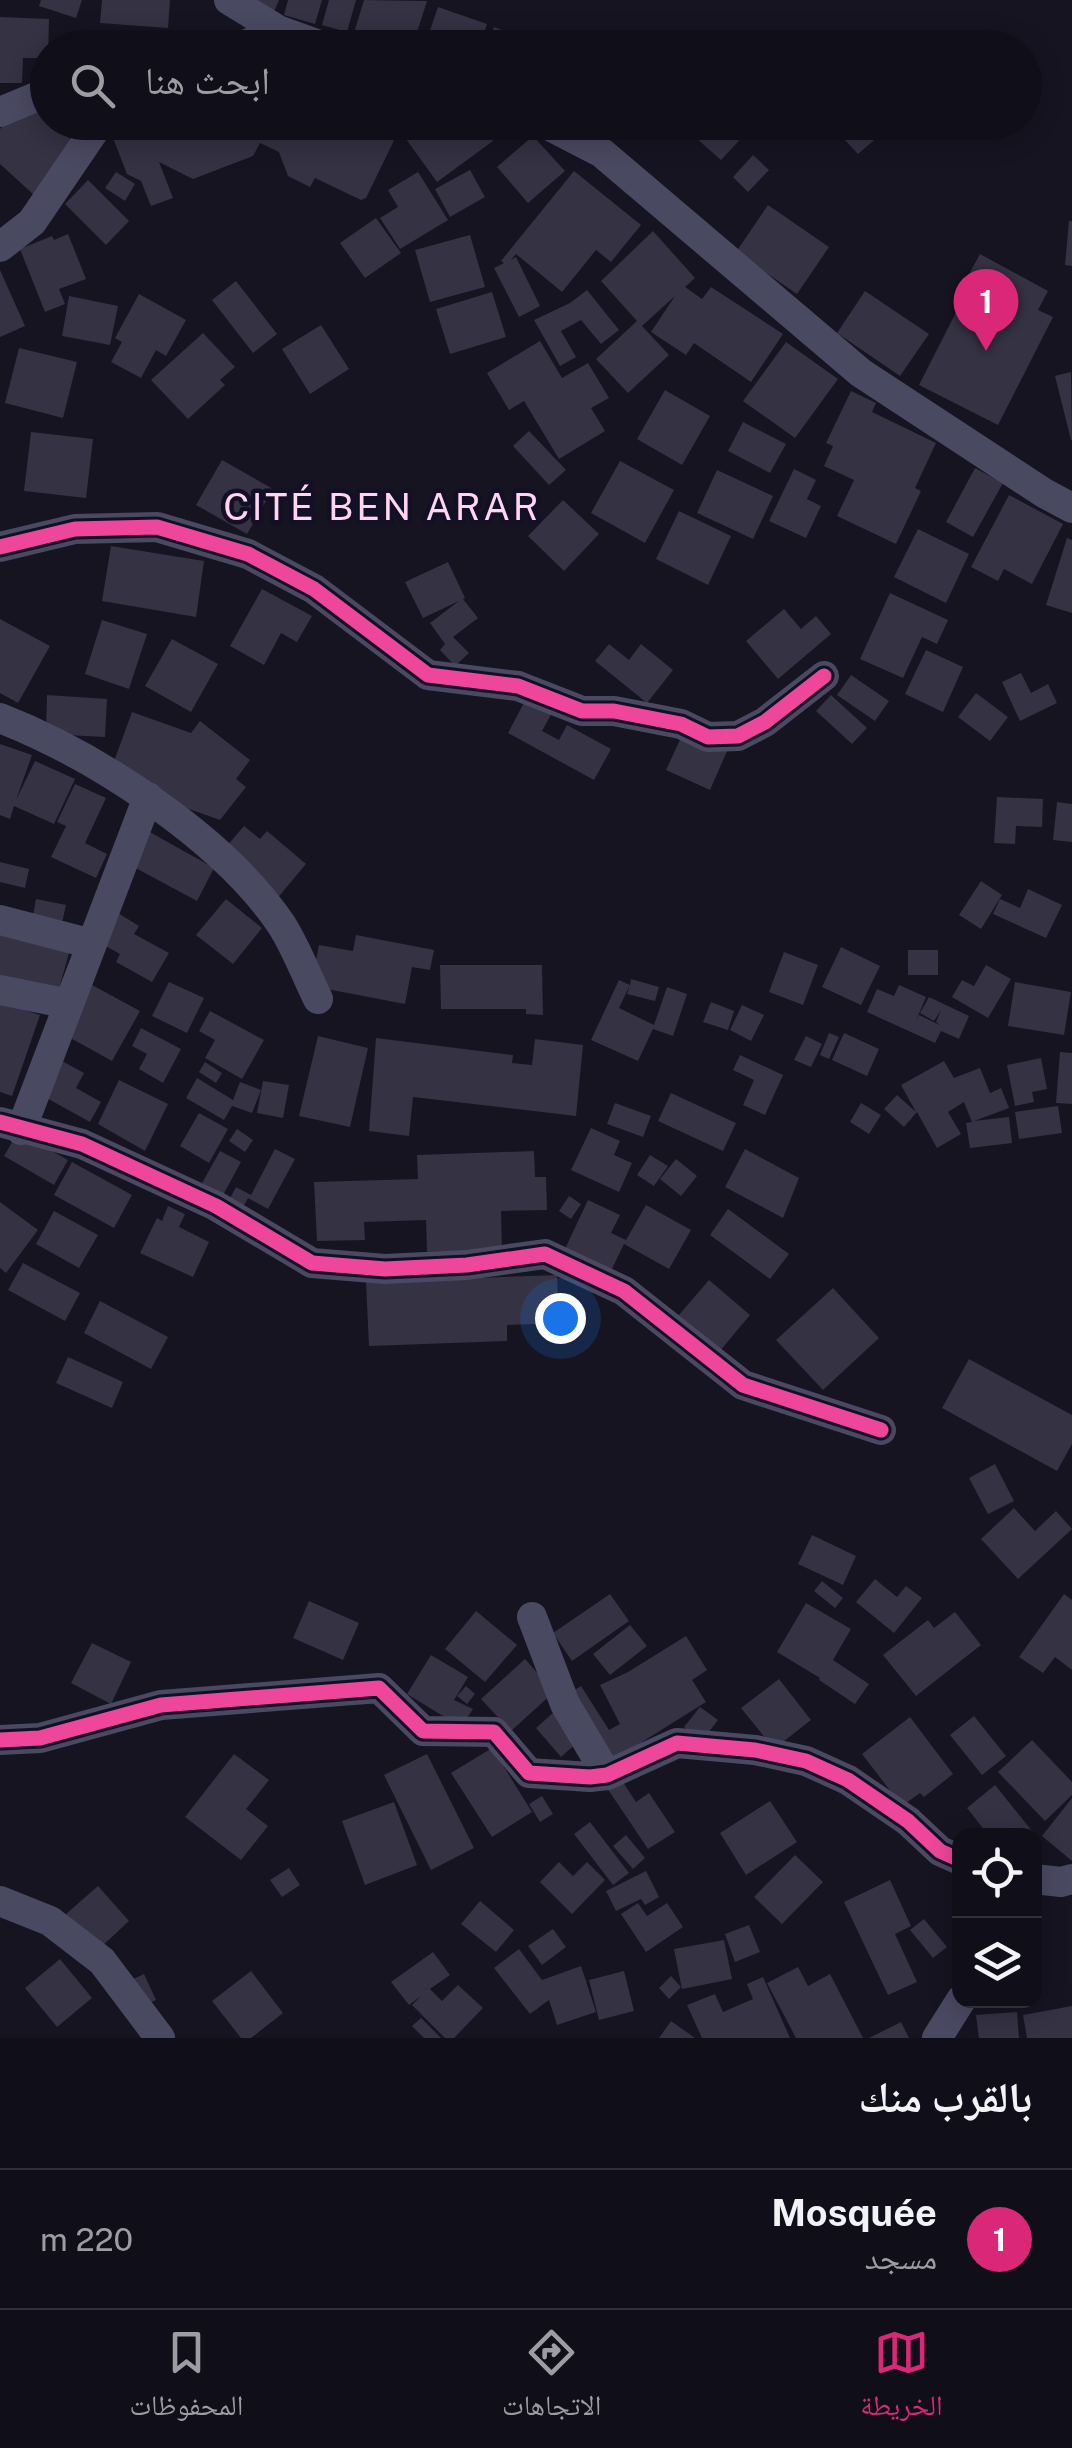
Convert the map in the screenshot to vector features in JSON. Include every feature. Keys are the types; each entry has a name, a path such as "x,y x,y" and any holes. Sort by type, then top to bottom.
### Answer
{"street":[{"path":"229,0 278,30"},
{"path":"0,112 30,100"},
{"path":"0,247 32,222 88,140"},
{"path":"578,140 602,152 861,373 1072,508"},
{"path":"0,547 75,529 157,527 248,554 314,590 428,675 518,686 582,711 614,711 681,724 708,737 738,736 765,722 824,676"},
{"path":"0,718 42,734 148,797 220,854 280,924 318,999"},
{"path":"148,797 69,1004 11,1126 82,1144 216,1206 312,1263 385,1270 467,1265 545,1254 624,1291 742,1385 881,1430"},
{"path":"0,920 92,944"},
{"path":"0,990 69,1004"},
{"path":"532,1617 565,1704 606,1775"},
{"path":"0,1740 40,1738 161,1706 379,1688 423,1732 494,1732 529,1772 606,1775 678,1744 755,1750 806,1761 848,1780 908,1820 940,1851 952,1856"},
{"path":"1042,1881 1072,1879"},
{"path":"0,1900 50,1921 102,1961 160,2038"},
{"path":"938,2038 956,2008"}],"building":[{"path":"41,0 82,0 76,18 39,6"},
{"path":"102,0 170,0 168,28 100,23"},
{"path":"254,0 279,0 274,12"},
{"path":"288,0 322,0 315,24 284,15"},
{"path":"329,0 356,0 348,30 322,25"},
{"path":"364,0 427,1 418,30 355,30"},
{"path":"438,7 487,24 485,30 430,30"},
{"path":"0,17 49,19 49,30 30,30 30,58 23,58 22,83 0,83"},
{"path":"28,100 30,140 71,140 79,147 34,195 0,164 0,129"},
{"path":"114,140 394,140 366,198 361,200 315,178 310,187 288,176 279,152 260,143 253,156 193,179 159,162 173,198 151,206 141,181 127,174"},
{"path":"407,140 493,141 437,182"},
{"path":"528,140 537,140 565,171 528,203 497,167"},
{"path":"698,140 740,140 721,160"},
{"path":"845,140 874,140 858,154"},
{"path":"753,155 769,170 748,192 733,177"},
{"path":"470,170 485,197 450,217 435,189"},
{"path":"574,171 641,225 611,262 596,250 562,292 516,254 511,260 516,257 540,306 519,317 494,268 504,263 501,261"},
{"path":"116,172 135,184 125,201 105,188"},
{"path":"418,172 448,220 400,249 380,218 398,207 388,190"},
{"path":"88,180 129,221 106,245 65,204"},
{"path":"768,205 829,247 797,294 736,252"},
{"path":"376,218 401,253 365,278 340,243"},
{"path":"1072,221 1072,266 1065,265"},
{"path":"653,231 695,278 685,287 702,299 711,287 783,334 751,382 694,343 686,355 651,332 675,296 642,326 669,355 628,393 596,359 637,321 601,281"},
{"path":"68,234 86,279 59,289 65,304 45,312 20,249"},
{"path":"470,235 485,287 430,302 415,250"},
{"path":"980,254 1048,291 1038,310 1053,317 998,425 919,385 973,279 968,276"},
{"path":"0,270 25,326 0,337"},
{"path":"236,281 277,334 253,353 212,300"},
{"path":"587,290 619,330 601,344 581,320 561,331 576,357 560,366 534,320"},
{"path":"865,291 929,334 900,376 837,333"},
{"path":"492,292 506,337 450,354 436,309"},
{"path":"139,294 186,320 166,356 156,350 141,378 111,362 122,342 115,338"},
{"path":"69,296 118,306 110,345 62,336"},
{"path":"321,325 349,369 310,394 282,349"},
{"path":"203,333 235,367 220,380 225,385 188,419 151,380"},
{"path":"540,341 562,378 588,363 609,398 591,408 605,431 559,459 524,401 509,410 487,373"},
{"path":"786,342 838,379 795,438 743,401"},
{"path":"19,348 77,362 63,418 5,403"},
{"path":"1071,372 1072,440 1055,376"},
{"path":"665,390 710,416 682,465 637,439"},
{"path":"851,391 876,403 872,412 936,443 915,488 921,491 896,544 837,516 854,480 824,466 833,446 826,443"},
{"path":"743,422 786,444 770,473 728,451"},
{"path":"529,431 566,470 549,485 513,446"},
{"path":"31,432 93,439 86,498 24,491"},
{"path":"222,460 273,489 247,534 196,505"},
{"path":"620,461 674,490 645,543 591,513"},
{"path":"975,468 1003,483 973,537 946,522"},
{"path":"794,469 816,480 807,499 821,506 806,538 769,521"},
{"path":"717,470 773,496 753,539 697,513"},
{"path":"1009,495 1063,524 1032,584 1004,569 998,581 971,567"},
{"path":"563,500 599,534 564,571 528,536"},
{"path":"679,511 731,536 708,585 656,559"},
{"path":"918,529 969,554 946,603 894,577"},
{"path":"1067,538 1072,540 1072,613 1046,605"},
{"path":"111,546 204,561 196,617 102,601"},
{"path":"448,562 463,599 478,618 453,637 469,653 455,666 440,650 445,644 430,623 459,601 423,618 405,582"},
{"path":"262,589 312,616 297,642 281,633 264,665 230,646"},
{"path":"890,593 948,620 937,644 922,637 903,678 860,659"},
{"path":"784,609 801,629 816,616 831,634 778,679 746,641"},
{"path":"0,619 50,646 18,703 0,693"},
{"path":"102,620 147,634 129,689 85,674"},
{"path":"172,639 218,664 191,712 145,686"},
{"path":"609,644 629,660 641,644 673,670 647,703 595,661"},
{"path":"926,650 963,667 943,712 905,694"},
{"path":"1021,673 1031,693 1048,684 1057,703 1020,721 1002,682"},
{"path":"851,675 889,701 875,721 837,695"},
{"path":"976,693 1008,717 990,741 958,717"},
{"path":"47,695 107,699 105,737 46,734"},
{"path":"528,695 554,709 542,731 559,740 567,725 611,749 594,780 508,733"},
{"path":"831,695 867,728 852,744 816,711"},
{"path":"132,712 191,733 200,721 250,760 236,779 246,787 220,820 186,808 113,764"},
{"path":"685,729 728,749 710,790 666,770"},
{"path":"0,744 32,755 16,800 35,761 75,779 54,824 14,806 10,819 0,815"},
{"path":"75,784 106,798 85,843 107,854 96,878 51,857 66,826 57,822"},
{"path":"997,797 1043,799 1042,827 1016,826 1015,844 994,843"},
{"path":"1057,802 1072,804 1072,842 1053,840"},
{"path":"244,826 260,839 267,831 306,864 275,901 220,854"},
{"path":"148,831 214,868 197,901 130,865"},
{"path":"0,862 29,869 25,888 0,882"},
{"path":"981,881 1002,895 981,929 959,915"},
{"path":"1028,889 1062,905 1046,938 993,914 1000,899 1020,908"},
{"path":"36,899 66,905 60,932 31,926"},
{"path":"226,899 262,928 233,964 196,935"},
{"path":"118,913 139,926 134,934 169,953 152,982 116,962 120,954 100,943"},
{"path":"0,926 71,946 57,996 0,981"},
{"path":"356,935 434,950 430,970 412,967 405,1004 311,986 319,945 353,951"},
{"path":"841,947 880,966 861,1005 822,987"},
{"path":"908,950 938,950 938,975 908,975"},
{"path":"784,952 818,965 803,1005 769,992"},
{"path":"440,965 542,965 543,1015 526,1014 526,1009 441,1009"},
{"path":"986,965 1011,979 988,1018 952,997 962,980 974,986"},
{"path":"631,979 659,987 655,1001 627,994"},
{"path":"619,980 630,985 619,1008 654,1025 667,987 687,994 673,1036 653,1029 638,1061 591,1040"},
{"path":"169,982 204,998 187,1033 152,1016"},
{"path":"1015,982 1071,992 1064,1035 1008,1026"},
{"path":"92,985 140,1011 112,1061 65,1035"},
{"path":"899,985 926,997 916,1021 919,1015 940,1025 936,1022 941,1010 934,1021 920,1013 929,997 969,1016 959,1039 941,1031 935,1043 867,1012 877,989 894,996"},
{"path":"0,1002 40,1015 12,1096 0,1092"},
{"path":"711,1002 734,1011 728,1030 703,1022"},
{"path":"742,1005 764,1015 751,1041 730,1030"},
{"path":"210,1011 264,1040 242,1079 205,1058 215,1040 199,1031"},
{"path":"141,1028 181,1049 163,1083 139,1069 147,1054 132,1046"},
{"path":"829,1033 839,1037 829,1059 820,1055"},
{"path":"844,1033 879,1049 867,1076 832,1060"},
{"path":"318,1036 368,1048 350,1127 299,1116"},
{"path":"806,1036 822,1044 811,1067 794,1060"},
{"path":"376,1038 513,1055 512,1063 532,1065 535,1039 583,1045 576,1116 413,1097 409,1136 369,1131"},
{"path":"1060,1052 1072,1053 1072,1104 1056,1103"},
{"path":"740,1055 783,1075 765,1115 743,1105 754,1080 733,1070"},
{"path":"1041,1058 1047,1089 1032,1092 1034,1102 1015,1106 1007,1065"},
{"path":"62,1061 84,1073 76,1088 101,1102 90,1122 43,1096"},
{"path":"944,1061 954,1078 980,1068 990,1093 1001,1088 1009,1108 974,1121 1009,1117 1012,1143 970,1148 966,1123 972,1122 964,1102 948,1112 961,1134 937,1148 917,1112 904,1127 884,1109 897,1095 916,1112 901,1085"},
{"path":"205,1062 222,1073 216,1083 199,1072"},
{"path":"197,1078 233,1100 240,1082 261,1090 252,1113 232,1106 224,1120 186,1098"},
{"path":"119,1080 168,1104 145,1151 98,1124"},
{"path":"263,1081 289,1085 283,1118 257,1113"},
{"path":"671,1093 736,1123 723,1151 658,1121"},
{"path":"615,1103 651,1116 643,1137 607,1124"},
{"path":"861,1103 881,1115 869,1134 850,1122"},
{"path":"1058,1106 1062,1133 1019,1139 1015,1112"},
{"path":"199,1113 228,1129 209,1163 180,1146"},
{"path":"591,1128 620,1141 614,1155 632,1163 619,1192 571,1170"},
{"path":"237,1129 253,1140 245,1152 229,1141"},
{"path":"18,1132 68,1160 54,1185 4,1156"},
{"path":"275,1149 295,1159 268,1209 248,1198 242,1209 228,1202 236,1187 251,1195"},
{"path":"745,1149 799,1178 783,1218 725,1187"},
{"path":"220,1151 241,1162 223,1195 202,1183"},
{"path":"534,1151 535,1177 546,1177 547,1210 501,1211 502,1250 427,1252 426,1220 364,1222 365,1240 317,1241 314,1182 418,1179 417,1155"},
{"path":"650,1155 668,1166 654,1186 637,1175"},
{"path":"676,1159 697,1176 681,1196 660,1179"},
{"path":"72,1162 132,1195 114,1228 54,1195"},
{"path":"569,1196 581,1204 571,1219 559,1211"},
{"path":"588,1200 620,1215 611,1233 626,1240 646,1205 691,1230 669,1269 624,1244 610,1273 564,1251"},
{"path":"0,1202 38,1230 6,1273 0,1268"},
{"path":"168,1206 185,1214 179,1227 209,1242 193,1277 140,1253 157,1218 162,1221"},
{"path":"728,1209 789,1254 770,1279 710,1235"},
{"path":"54,1211 98,1235 79,1268 36,1244"},
{"path":"23,1263 80,1293 65,1321 8,1290"},
{"path":"557,1275 559,1323 507,1325 507,1341 369,1346 366,1282"},
{"path":"709,1280 750,1315 714,1358 672,1323"},
{"path":"833,1288 879,1338 823,1390 776,1340"},
{"path":"100,1301 168,1337 151,1369 84,1333"},
{"path":"68,1357 123,1382 112,1408 56,1383"},
{"path":"969,1359 1072,1415 1072,1444 1057,1471 942,1408"},
{"path":"995,1464 1014,1501 988,1514 969,1478"},
{"path":"1014,1508 1035,1531 1056,1511 1072,1529 1018,1579 981,1539"},
{"path":"812,1535 856,1556 843,1585 798,1564"},
{"path":"875,1579 897,1597 906,1586 922,1598 894,1633 856,1602"},
{"path":"822,1581 843,1598 835,1608 814,1591"},
{"path":"610,1594 629,1621 572,1661 553,1633"},
{"path":"1064,1594 1072,1600 1072,1670 1055,1657 1043,1673 1019,1657"},
{"path":"309,1601 359,1623 343,1660 293,1638"},
{"path":"806,1603 851,1629 833,1660 869,1684 855,1704 777,1652"},
{"path":"476,1611 517,1645 485,1682 445,1649"},
{"path":"955,1612 981,1645 916,1696 883,1655 928,1620 934,1628"},
{"path":"630,1625 647,1646 610,1675 593,1654"},
{"path":"686,1636 707,1670 692,1680 706,1702 642,1742 647,1750 615,1769 568,1694 581,1686 609,1730 620,1724 600,1685"},
{"path":"92,1643 131,1662 111,1704 71,1683"},
{"path":"431,1655 468,1677 454,1700 473,1709 461,1727 407,1694"},
{"path":"525,1659 554,1692 511,1731 481,1699"},
{"path":"779,1679 811,1720 774,1749 741,1708"},
{"path":"466,1686 475,1694 467,1704 457,1696"},
{"path":"700,1707 718,1720 702,1741 684,1727"},
{"path":"555,1711 581,1739 561,1757 536,1728"},
{"path":"974,1716 1006,1756 982,1775 950,1735"},
{"path":"910,1717 953,1774 924,1797 920,1793 902,1806 862,1754"},
{"path":"1032,1740 1072,1782 1072,1795 1045,1821 998,1772"},
{"path":"492,1748 532,1812 492,1837 451,1773"},
{"path":"234,1754 269,1780 246,1809 268,1826 241,1860 185,1817"},
{"path":"427,1754 474,1848 431,1870 384,1775"},
{"path":"619,1776 636,1802 649,1793 675,1832 648,1849 605,1785"},
{"path":"995,1785 1030,1828 983,1828 967,1808"},
{"path":"542,1796 553,1814 540,1822 529,1804"},
{"path":"1072,1798 1072,1861 1042,1836"},
{"path":"770,1801 797,1842 746,1875 720,1833"},
{"path":"394,1802 417,1865 365,1885 342,1821"},
{"path":"590,1822 629,1873 613,1885 574,1834"},
{"path":"626,1835 645,1858 633,1869 613,1846"},
{"path":"795,1855 823,1882 782,1924 754,1897"},
{"path":"559,1862 573,1876 587,1862 605,1880 572,1914 540,1882"},
{"path":"289,1868 300,1885 282,1897 270,1880"},
{"path":"646,1871 659,1897 645,1905 641,1899 616,1911 606,1891"},
{"path":"890,1880 911,1926 895,1934 917,1982 888,1995 844,1902"},
{"path":"98,1886 129,1921 98,1950 66,1914"},
{"path":"480,1901 514,1930 496,1952 461,1924"},
{"path":"638,1903 647,1916 667,1903 683,1927 646,1952 621,1914"},
{"path":"924,1919 947,1947 933,1958 910,1930"},
{"path":"749,1925 760,1952 735,1962 725,1934"},
{"path":"553,1929 566,1947 542,1965 528,1946"},
{"path":"724,1940 732,1979 682,1989 674,1949"},
{"path":"519,1949 542,1980 581,1966 596,2012 557,2025 549,2000 530,2014 494,1968"},
{"path":"433,1952 450,1975 430,1989 442,2001 458,1985 483,2008 454,2038 445,2038 412,2005 421,1996 409,2005 391,1982"},
{"path":"60,1959 92,1998 57,2027 25,1988"},
{"path":"798,1967 808,1986 830,1974 863,2038 796,2038 767,1983"},
{"path":"251,1971 283,2013 251,2038 241,2038 212,2001"},
{"path":"624,1971 634,2011 599,2020 589,1980"},
{"path":"144,1974 156,2000 138,2008 127,1982"},
{"path":"671,1976 681,1987 669,1999 659,1988"},
{"path":"763,1977 790,2038 702,2038 687,2005 715,1994 723,2012 753,1999 747,1984"},
{"path":"1072,2006 1072,2038 1027,2038 1023,2015"},
{"path":"1017,2012 1019,2038 979,2038 976,2015"},
{"path":"421,2018 441,2038 424,2038 412,2026"},
{"path":"671,2021 695,2038 659,2038"},
{"path":"901,2022 909,2038 869,2038"}],"cycle path":[{"path":"0,547 75,529 157,527 248,554 314,589 428,675 518,686 582,711 614,711 681,724 708,737 738,736 765,722 824,676"},
{"path":"0,1122 82,1144 216,1206 312,1263 385,1269 467,1265 545,1254 624,1291 743,1385 881,1430"},
{"path":"0,1740 40,1738 161,1705 379,1688 423,1731 494,1732 529,1773 607,1775 677,1743 755,1750 806,1761 848,1780 952,1856"}],"place":[{"name":"Mosquée","path":"986,351"}],"district":[{"name":"CITÉ BEN ARAR","path":"382,506"}]}
